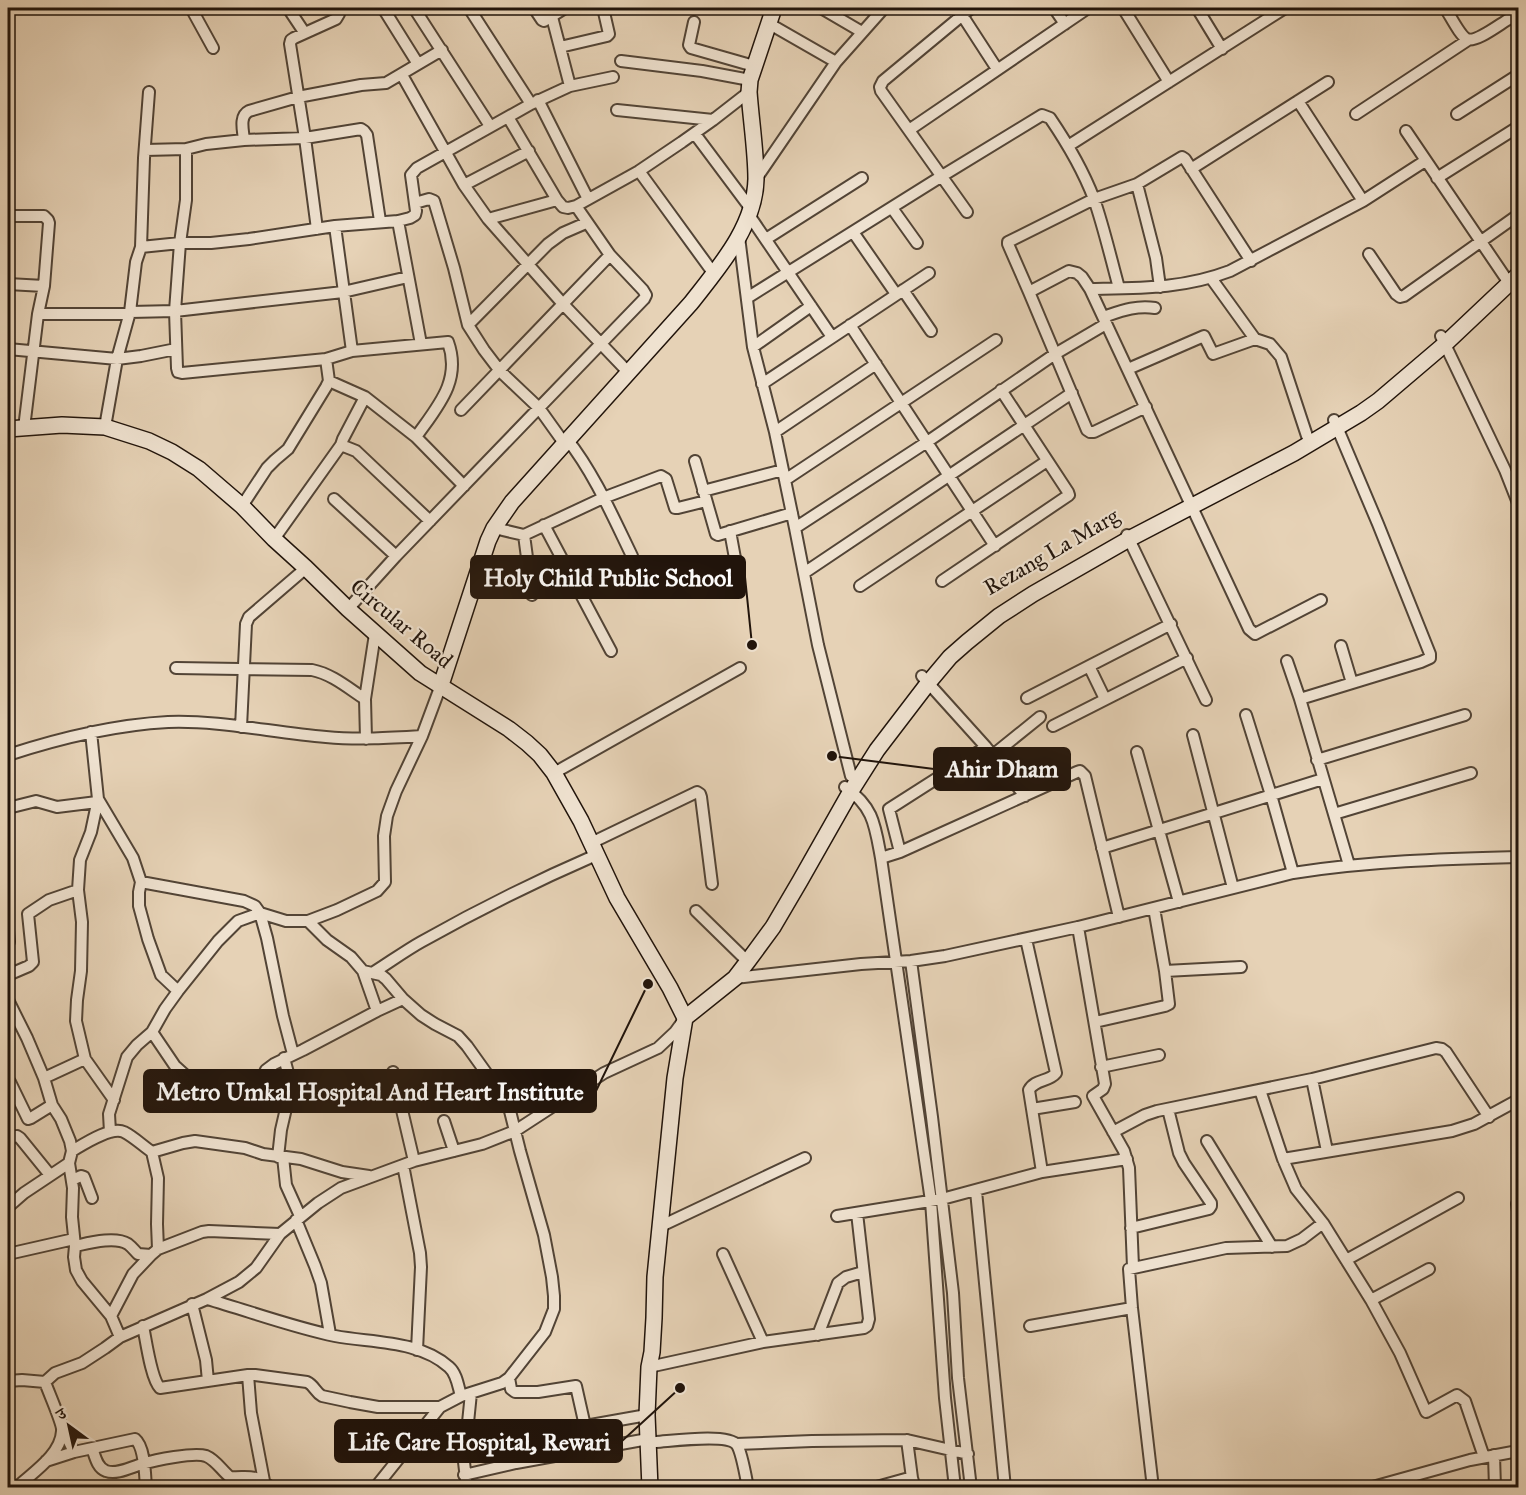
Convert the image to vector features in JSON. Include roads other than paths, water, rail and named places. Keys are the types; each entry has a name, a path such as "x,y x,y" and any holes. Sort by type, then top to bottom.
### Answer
{"main road":[{"path":"441,686 494,528 512,502 565,441 691,303 739,237 750,212 756,179 751,79 774,8"},
{"name":"Rezang La Marg","path":"685,1018 735,978 772,927 849,785 861,758 957,638 996,608 1029,587 1294,453 1443,340 1511,278 1518,262"},
{"name":"Rezang La Marg","path":"1191,504 1307,436 1335,424"},
{"name":"Circular Road","path":"8,429 73,425 105,427 149,441 172,452 199,469 242,506 274,540 420,673 509,729 540,755 554,773 581,821 617,898 685,1018"},
{"name":"Rezang La Marg","path":"717,992 814,850"},
{"path":"650,1488 655,1277 675,1078 685,1018"},
{"path":"653,1361 647,1415 659,1488"}],"street":[{"path":"191,8 213,48"},
{"path":"288,8 304,32"},
{"path":"317,229 290,44 294,38 304,32 336,19 339,14 336,8"},
{"path":"382,8 418,64"},
{"path":"414,8 490,126"},
{"path":"469,8 534,102 588,199"},
{"path":"534,8 544,21 566,8"},
{"path":"560,47 609,34 603,8"},
{"path":"821,8 862,32"},
{"path":"756,179 836,62 884,8"},
{"path":"967,212 881,91 881,84 958,11 971,8"},
{"path":"1054,8 1065,24"},
{"path":"909,130 1088,8"},
{"path":"1123,8 1169,82"},
{"path":"1197,8 1222,49"},
{"path":"1068,146 1285,8"},
{"path":"1445,8 1468,40"},
{"path":"958,11 998,69"},
{"path":"552,16 570,86"},
{"path":"1356,114 1468,40 1475,40 1509,19"},
{"path":"694,22 689,45 691,48 751,79"},
{"path":"768,23 836,62"},
{"path":"244,140 244,113 298,97 361,85 386,83 442,51"},
{"path":"621,61 751,79"},
{"path":"402,75 464,185 488,219 563,304 628,372"},
{"path":"1457,114 1518,75"},
{"path":"141,247 249,239 334,226 410,218 415,215 411,175 417,168 534,102 570,86 613,77"},
{"path":"508,117 557,200 563,207 568,208 576,206 639,171 695,134 713,120 751,79"},
{"path":"1191,169 1328,82"},
{"path":"105,427 117,359 130,313 136,262 141,247 149,92"},
{"path":"1298,101 1363,201"},
{"path":"617,110 713,120"},
{"path":"747,298 1042,115 1050,118 1082,172 1094,199 1119,288"},
{"path":"1437,178 1518,127"},
{"path":"145,150 186,149 206,144 244,140 305,138 361,129 367,135 380,222"},
{"path":"1406,131 1480,242 1511,278"},
{"path":"695,134 750,212 832,337"},
{"path":"186,149 186,200 175,311 178,372 326,359 352,351 448,342 452,370 448,389 417,437"},
{"path":"464,185 529,151"},
{"path":"1146,407 1094,432 1087,430 1008,242 1094,199 1137,184 1182,157 1251,261"},
{"path":"1090,289 1160,287 1211,278 1251,261 1363,201 1425,161"},
{"path":"639,171 714,274"},
{"path":"766,239 862,178"},
{"path":"1137,184 1156,258 1160,287"},
{"path":"415,203 429,199 434,201 468,325 500,370 575,449 632,556"},
{"path":"488,219 557,200"},
{"path":"348,609 396,556 644,299 646,295 643,290 610,255 576,206"},
{"path":"892,208 917,243"},
{"path":"1369,254 1400,297 1409,293 1518,215"},
{"path":"8,216 44,216 49,224 44,286 38,314 24,428"},
{"path":"398,221 421,344"},
{"path":"468,325 555,238 586,223"},
{"path":"334,226 352,351"},
{"path":"854,232 931,331"},
{"path":"739,237 753,347 775,432 849,785 869,812 876,831 896,962 953,1293 958,1378 971,1488"},
{"path":"461,410 610,255"},
{"path":"1029,292 1069,271 1077,273 1090,289 1252,633 1255,634 1321,600"},
{"path":"762,384 929,273"},
{"path":"38,314 175,311 343,292 408,277"},
{"path":"1211,278 1255,339 1270,344 1281,357 1307,436"},
{"path":"8,284 44,286"},
{"path":"753,347 811,306"},
{"path":"795,528 927,442 1104,320 1133,308 1144,306 1155,308"},
{"path":"850,325 995,546"},
{"path":"1128,369 1204,336 1213,354 1255,339"},
{"path":"494,528 524,535 603,498 660,476 666,479 675,508 678,508 704,496 784,475 901,403 996,340"},
{"path":"1443,340 1505,470 1518,503"},
{"path":"8,349 117,359 176,349"},
{"path":"242,506 267,468 288,449 329,381 326,359"},
{"path":"775,432 876,364"},
{"path":"329,381 365,398 417,437 464,486"},
{"path":"942,581 1069,495 1001,390"},
{"path":"804,573 1072,393"},
{"path":"274,540 341,445 365,398"},
{"path":"1300,699 1430,658 1378,524 1335,424"},
{"path":"341,445 356,451 430,521"},
{"path":"860,586 1047,460"},
{"path":"695,461 716,534 792,513"},
{"path":"334,498 396,556"},
{"path":"544,525 611,651"},
{"path":"690,582 736,573 730,531"},
{"path":"524,535 532,595"},
{"path":"1128,536 1206,700"},
{"path":"241,727 246,624 249,617 306,568"},
{"path":"1027,698 1171,624"},
{"path":"366,739 365,699 375,633"},
{"path":"1341,646 1352,683"},
{"path":"1053,726 1187,658"},
{"path":"1287,661 1349,865"},
{"path":"1089,666 1105,699"},
{"path":"176,668 312,670 330,675 365,699"},
{"path":"554,773 740,668"},
{"path":"926,679 1025,796"},
{"path":"110,1132 109,1114 127,1057 152,1032 178,991 218,941 238,921 260,913 286,921 308,921 337,910 382,887 385,882 384,836 387,816 441,686"},
{"path":"1246,715 1293,873"},
{"path":"1317,760 1465,715"},
{"path":"869,812 889,809 989,751 1040,717"},
{"path":"8,755 91,732 168,722 241,727 326,737 366,739 422,736"},
{"path":"91,732 97,801 91,832 80,860 78,890 82,922 81,971 76,1022 85,1059 114,1100"},
{"path":"1193,735 1233,888"},
{"path":"1137,752 1179,902"},
{"path":"881,858 900,852 1077,772 1083,773 1119,917"},
{"path":"1334,814 1471,773"},
{"path":"1102,848 1323,779"},
{"path":"369,971 697,792 701,797 712,884"},
{"path":"8,808 36,801 57,807 97,801"},
{"path":"97,801 134,858 141,882 139,906 148,939 161,975 178,991"},
{"path":"889,809 900,852"},
{"path":"735,978 945,956 1078,927 1293,873 1349,865 1430,859 1518,857"},
{"path":"141,882 244,901 255,906 260,913 284,1016 289,1056 290,1091 282,1130 281,1157 286,1185 321,1283 330,1334"},
{"path":"8,975 33,962 28,914 49,900 78,890"},
{"path":"1095,1022 1167,1005 1169,1000 1154,908"},
{"path":"696,911 742,957"},
{"path":"143,1326 154,1378 160,1388 248,1375 307,1382 312,1384 322,1396 368,1406 391,1408 440,1407 466,1395 502,1383 509,1378 545,1332 554,1309 552,1277 544,1235 510,1111 497,1088 458,1036 421,1015 386,979 369,971 327,940 308,921"},
{"path":"1078,927 1104,1087 1093,1096 1127,1160 1133,1267"},
{"path":"1026,939 1056,1073 1055,1076 1034,1084 1029,1090 1042,1172"},
{"path":"911,961 937,1200 945,1398 955,1488"},
{"path":"1165,971 1241,967"},
{"path":"369,971 377,1011"},
{"path":"152,1032 175,1066 185,1075 213,1089 232,1093 244,1090 261,1081 268,1068 289,1056 403,999"},
{"path":"8,1000 27,1038 44,1078 52,1105 70,1141 72,1151 69,1163 72,1180 76,1270 82,1281 111,1316 120,1337"},
{"path":"8,1382 22,1380 45,1382 55,1372 82,1363 120,1337 207,1299 239,1282 256,1268 280,1234 298,1218 341,1188 409,1163 482,1144 516,1131 608,1071 658,1048 675,1032 685,1018"},
{"path":"1113,1132 1145,1114 1312,1079 1436,1048 1442,1049 1452,1061 1489,1117"},
{"path":"1101,1067 1160,1055"},
{"path":"44,1078 85,1059"},
{"path":"393,1072 409,1163 420,1253 417,1350"},
{"path":"1312,1079 1327,1151"},
{"path":"8,1081 28,1119 52,1105"},
{"path":"1260,1090 1283,1159 1296,1189 1323,1223 1371,1300 1406,1365 1426,1412 1457,1395 1465,1401 1489,1456 1496,1488"},
{"path":"1283,1159 1452,1131 1489,1117 1518,1100"},
{"path":"1032,1109 1075,1102"},
{"path":"1131,1228 1209,1209 1211,1206 1179,1153 1168,1109"},
{"path":"444,1121 454,1151"},
{"path":"72,1151 110,1132 123,1131 152,1152 158,1178 155,1252 133,1274 111,1316"},
{"path":"8,1138 17,1136 20,1138 50,1175"},
{"path":"152,1152 195,1141 309,1161 342,1172 370,1177"},
{"path":"1207,1141 1272,1247"},
{"path":"659,1227 805,1158"},
{"path":"837,1216 937,1200 1042,1172 1127,1160"},
{"path":"8,1207 24,1193 69,1163"},
{"path":"72,1180 84,1177 92,1198"},
{"path":"976,1191 1005,1488"},
{"path":"1346,1260 1458,1198"},
{"path":"1518,1202 1518,1211"},
{"path":"653,1361 764,1342 860,1329 867,1326 869,1319 857,1213"},
{"path":"1153,1488 1129,1269 1226,1248 1287,1246 1323,1223"},
{"path":"8,1254 107,1240 126,1243 138,1254 155,1252 201,1232 280,1234"},
{"path":"723,1254 764,1342"},
{"path":"1371,1300 1429,1269"},
{"path":"818,1335 838,1283 846,1277 863,1272"},
{"path":"207,1299 330,1334 385,1342 417,1350 452,1369 466,1395 464,1475 467,1488"},
{"path":"192,1304 206,1360 208,1381"},
{"path":"1030,1326 1132,1308"},
{"path":"248,1375 251,1413 267,1484"},
{"path":"509,1378 515,1392 538,1392 576,1386 588,1450"},
{"path":"45,1382 74,1452"},
{"path":"375,1488 440,1407"},
{"path":"585,1426 647,1415"},
{"path":"16,1488 57,1447 63,1429"},
{"path":"45,1461 74,1452 135,1439 139,1442 144,1463 146,1488"},
{"path":"464,1475 516,1463 652,1440 716,1439 736,1444 823,1440 907,1440 968,1454"},
{"path":"907,1440 914,1483"},
{"path":"736,1444 748,1488"},
{"path":"92,1448 99,1465 108,1472 118,1472 144,1463 200,1455 210,1458 230,1477 251,1476 267,1484"},
{"path":"1369,1488 1489,1456 1518,1451"},
{"path":"873,1488 905,1478 914,1483"}],"place":[{"name":"Holy Child Public School","path":"752,645"},
{"name":"Ahir Dham","path":"832,756"},
{"name":"Metro Umkal Hospital And Heart Institute","path":"648,984"},
{"name":"Life Care Hospital, Rewari","path":"680,1388"}]}
